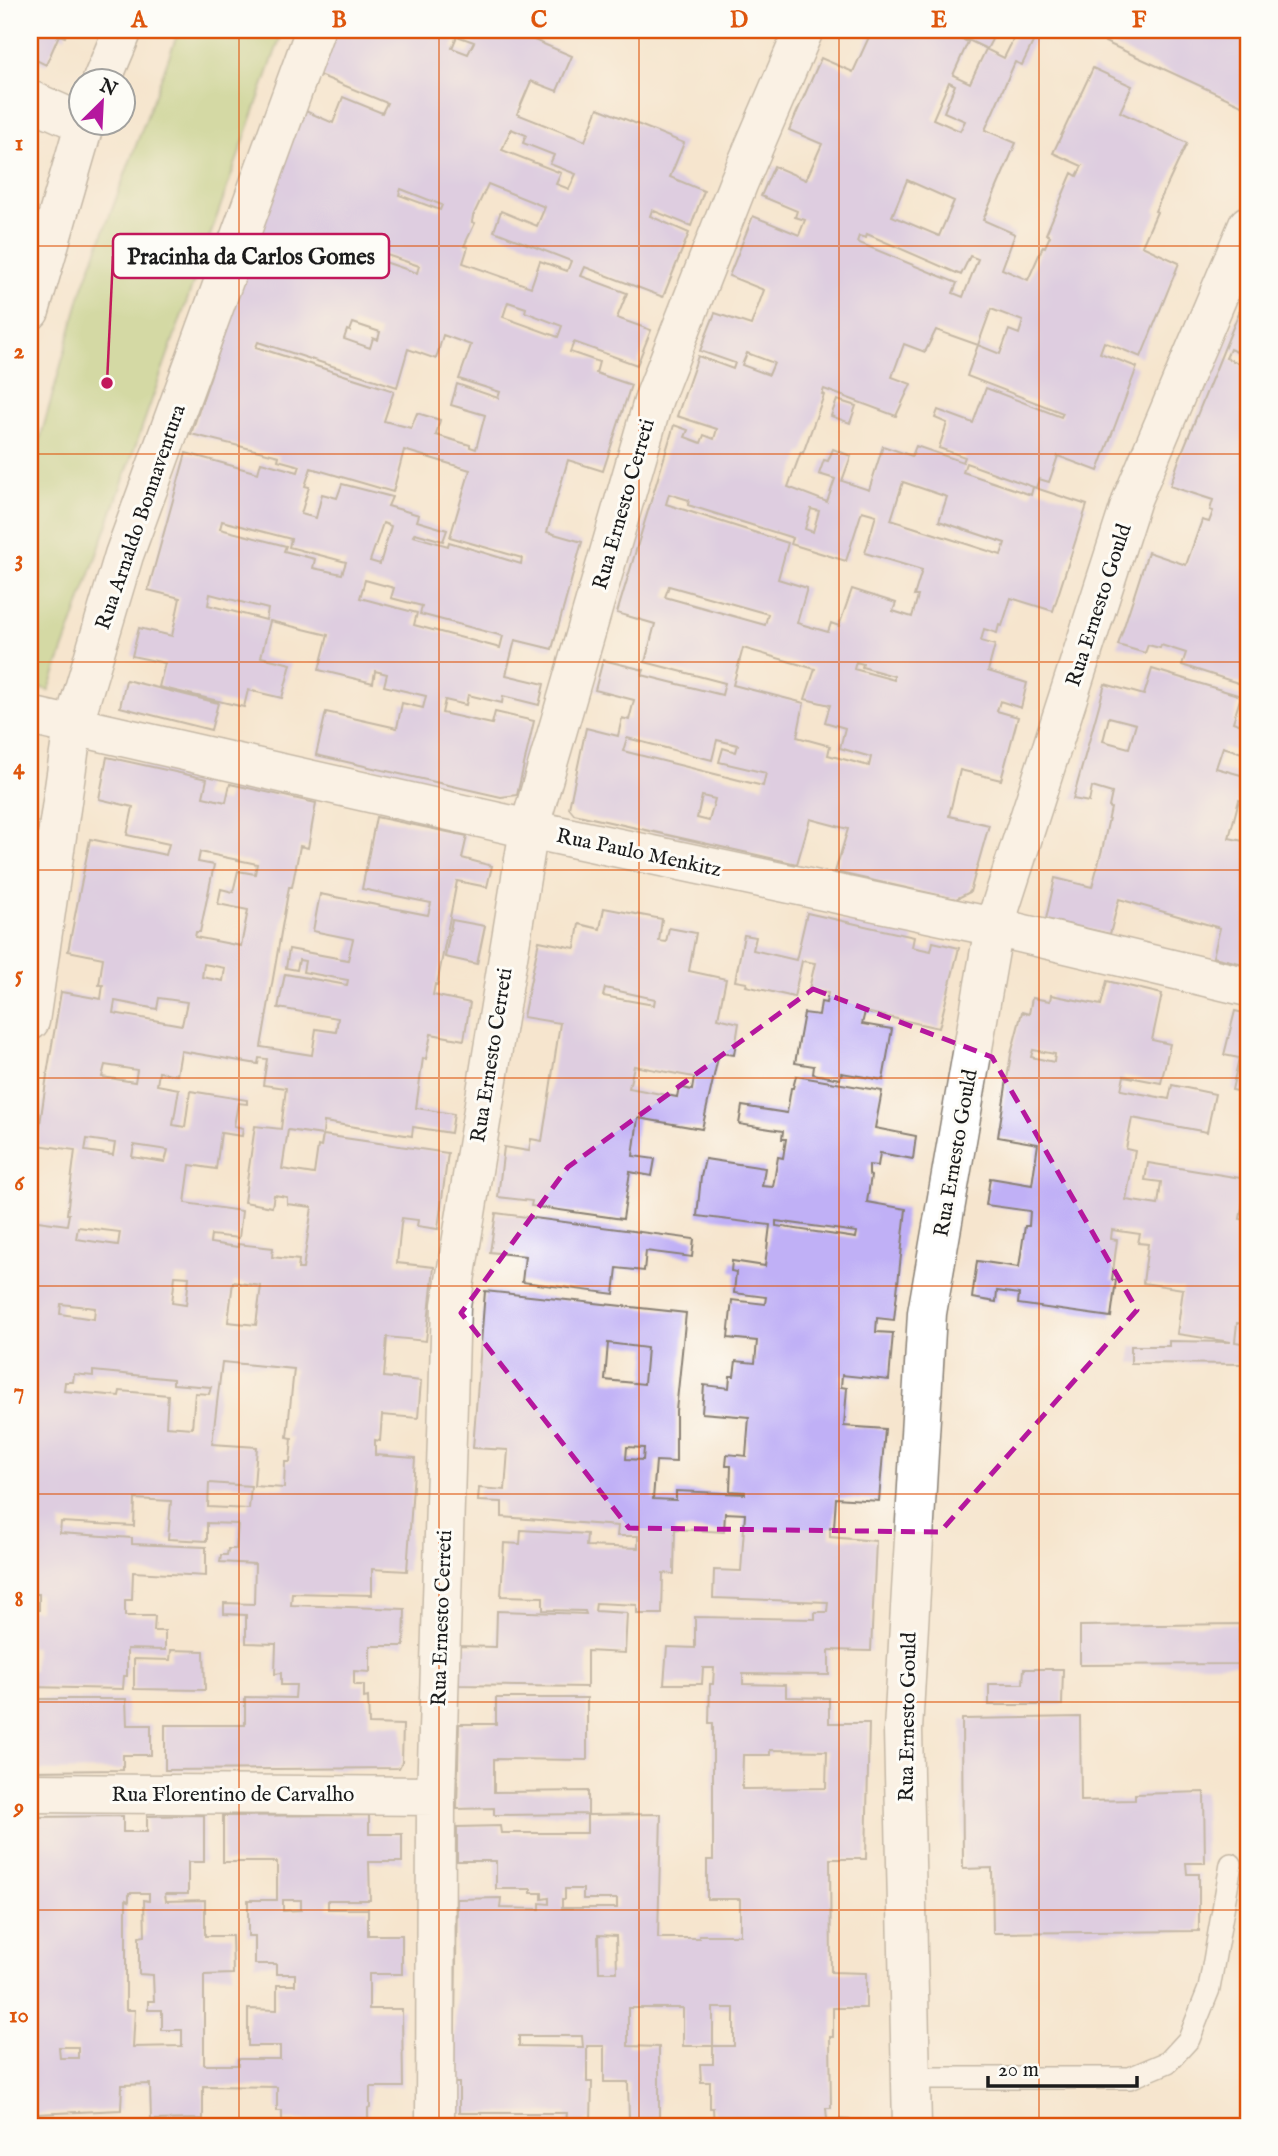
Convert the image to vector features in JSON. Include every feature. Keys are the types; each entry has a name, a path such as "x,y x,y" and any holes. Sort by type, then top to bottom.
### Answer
{"street":[{"path":"108,66 123,30"},
{"name":"Rua Arnaldo Bonnaventura","path":"30,1021 74,726 124,555 315,30"},
{"name":"Rua Ernesto Cerreti","path":"435,2126 436,1796 451,1304 529,829 654,398 738,184 804,30"},
{"path":"30,100 66,116"},
{"path":"30,311 79,136"},
{"name":"Rua Ernesto Gould","path":"912,2126 903,1730 927,1313 994,927 1132,499 1248,225"},
{"name":"Rua Paulo Menkitz","path":"30,716 529,829 994,927 1248,987"},
{"name":"Rua Florentino de Carvalho","path":"30,1793 436,1796"}],"lane":[{"path":"912,2078 1129,2078 1168,2062 1189,2039 1209,1989 1231,1864"}],"highlighted area":[{"path":"813,989 992,1057 1137,1310 940,1532 629,1528 461,1313 568,1167"}],"green space":[{"path":"179,30 283,30 49,690 30,685 30,475 82,290"}],"building":[{"path":"30,30 67,30 65,37 59,35 46,65 30,57"},
{"path":"331,30 409,30 420,34 422,30 516,30 515,32 572,56 557,91 531,81 517,114 585,141 598,108 684,143 670,177 704,191 691,226 652,210 650,216 689,233 663,297 585,267 581,276 627,293 617,318 651,330 637,365 574,342 570,352 599,362 596,373 631,385 603,471 568,460 547,532 582,542 552,649 515,640 506,675 544,684 539,705 503,696 502,703 468,695 466,705 445,700 442,713 492,724 495,712 534,721 517,795 501,797 316,755 326,712 397,728 402,703 423,708 426,696 384,686 387,674 375,671 373,683 319,670 328,635 270,621 261,657 291,664 282,698 248,690 244,707 159,687 165,663 132,656 139,628 172,636 180,598 148,590 186,453 258,473 261,462 298,472 300,466 278,460 279,456 191,434 301,109 333,123 343,97 382,113 387,103 314,73","holes":["457,36 474,42 468,54 452,48","511,129 526,135 523,143 554,155 550,164 576,174 569,189 556,184 561,173 502,150","488,184 545,207 537,226 501,211 494,231 571,261 567,271 540,261 531,287 463,263 468,247 464,246 475,223 472,222 473,216","401,189 442,205 440,210 399,195","381,253 419,266 417,273 379,260","508,302 526,308 525,312 562,326 558,337 503,317","353,323 380,332 378,340 373,338 370,348 344,339","443,335 471,345 459,379 500,392 498,398 457,384 451,405 485,415 476,449 436,435 440,420 417,413 411,428 384,421 394,391 256,347 258,342 397,387 408,349 436,359","404,450 470,470 450,537 522,558 521,564 449,542 448,546 413,536 415,533 443,541 447,530 417,521 419,515 388,506 392,497 342,484 337,498 322,494 316,518 301,514 311,468 393,492","222,521 291,539 289,547 346,562 342,574 313,568 315,559 284,551 286,546 220,529","383,523 391,526 380,564 370,561","365,580 394,588 391,598 422,606 420,614 503,636 500,648 414,625 417,613 360,598","210,594 268,609 266,620 208,605"]},
{"path":"854,30 943,30 968,42 953,75 970,83 986,49 1004,58 1018,30 1035,38 1022,65 1015,62 985,130 1016,143 983,220 1015,234 1002,269 1028,280 1050,236 1046,234 1072,173 1077,176 1082,166 1053,153 1093,68 1132,86 1120,112 1187,143 1142,246 1179,263 1141,357 1104,342 1100,353 1137,367 1098,471 1058,456 1049,482 1039,479 1036,488 1087,505 1053,611 1011,598 997,633 984,629 981,641 995,645 988,671 1027,683 1021,708 1000,701 997,711 1018,717 1001,780 960,770 949,816 989,825 970,892 956,899 835,872 848,829 810,819 797,864 574,814 569,808 586,728 618,736 622,718 629,720 634,700 595,690 603,660 644,670 642,675 722,695 725,683 645,662 655,624 617,613 674,425 688,430 685,437 701,443 704,435 714,439 717,429 677,416 698,356 733,369 735,363 700,351 715,313 751,325 764,290 729,276 753,216 799,235 805,220 795,217 797,211 761,196 774,166 806,180 822,144 789,130 821,58 853,72 869,37","holes":["949,82 955,85 944,112 965,121 960,131 933,119","907,180 954,201 939,236 892,216","867,234 961,275 970,256 978,259 963,297 953,293 957,283 857,242 859,236 866,238","991,309 1023,321 1019,334 1009,330 1000,354 978,345","936,330 978,345 967,376 1063,413 1061,417 986,388 973,423 938,410 935,418 947,423 939,448 965,457 963,462 916,446 912,456 883,446 869,490 842,481 851,456 833,449 828,461 824,460 819,474 835,479 827,502 788,487 801,452 803,453 824,389 896,416 911,384 892,377 904,344 925,352","747,353 774,363 769,375 742,365","966,463 1036,488 1033,487 1031,495 963,472","903,482 947,497 939,521 1005,543 1001,555 891,520","669,494 689,500 688,505 793,538 791,544 846,561 862,511 876,515 865,553 922,570 914,596 918,596 912,617 893,611 896,603 852,589 839,626 831,623 828,632 797,623 807,588 778,579 788,543 666,504","811,509 819,511 813,532 805,529","669,586 768,614 765,625 665,597","743,648 815,669 805,699 830,705 825,722 845,728 840,748 871,757 869,766 828,755 830,746 797,737 804,703 733,685","856,662 863,664 862,667 894,676 894,680 854,669","627,738 712,760 717,740 738,745 736,752 723,748 719,762 766,773 763,786 623,751","702,796 715,799 709,821 697,818"]},
{"path":"947,30 997,30 987,49"},
{"path":"1111,30 1245,30 1243,34 1248,37 1248,108 1105,42"},
{"path":"1240,310 1248,314 1248,357 1230,349 1226,358 1248,367 1248,674 1245,673 1241,684 1182,665 1186,653 1161,645 1160,648 1148,645 1145,653 1118,645 1148,552 1186,565 1202,520 1209,522 1213,500 1170,486"},
{"path":"837,400 856,406 850,423 831,416"},
{"path":"1152,669 1241,696 1233,722 1248,727 1248,755 1223,747 1216,768 1248,777 1248,803 1239,800 1229,838 1248,842 1248,965 1213,957 1220,928 1119,899 1110,934 1046,919 1055,878 1092,887 1103,846 1112,793 1092,787 1089,802 1073,799 1105,684 1144,695","holes":["1109,717 1136,724 1129,748 1103,741"]},
{"path":"126,680 218,703 211,730 120,707"},
{"path":"107,757 207,779 203,797 226,802 230,784 316,803 308,848 300,846 292,887 289,887 261,1047 312,1055 316,1029 336,1032 338,1018 278,1008 285,974 347,985 348,980 303,972 305,961 299,960 297,970 286,968 289,949 348,960 353,939 313,931 320,894 428,915 431,903 362,889 376,817 467,836 462,858 492,866 487,887 457,881 433,995 470,1003 464,1040 431,1034 426,1059 423,1058 416,1108 454,1114 451,1133 413,1127 412,1136 324,1122 323,1135 448,1153 438,1229 417,1226 418,1220 402,1218 401,1224 397,1263 434,1267 426,1341 387,1337 384,1377 421,1381 418,1418 382,1415 380,1441 375,1440 375,1455 415,1458 407,1571 372,1569 372,1595 292,1593 291,1605 405,1609 404,1646 370,1646 370,1672 354,1671 354,1685 364,1685 364,1698 368,1697 369,1724 403,1725 402,1762 399,1768 165,1770 165,1725 245,1725 245,1697 295,1698 296,1685 281,1685 281,1673 275,1674 276,1644 246,1643 246,1615 224,1614 224,1603 254,1604 255,1564 220,1562 221,1555 227,1555 228,1549 236,1549 238,1524 207,1523 207,1541 168,1539 171,1501 135,1499 134,1526 61,1522 60,1533 132,1538 132,1544 206,1547 206,1576 133,1572 132,1600 125,1600 125,1616 155,1616 154,1631 165,1631 165,1650 127,1649 127,1676 124,1676 123,1689 30,1687 35,1647 30,1647 30,1610 39,1610 39,1594 30,1594 30,1220 67,1225 75,1150 37,1145 48,1068 61,992 101,999 103,985 99,985 103,958 68,951 90,839 166,855 169,844 127,835 133,807 99,799","holes":["200,852 257,864 255,874 238,871 233,892 221,889 218,904 248,910 241,946 195,937 196,932 200,932 214,865 198,862","204,964 225,968 223,981 202,977","159,998 187,1002 182,1025 113,1013 115,1001 157,1009","181,1051 258,1064 259,1058 267,1059 263,1085 286,1088 281,1129 255,1126 244,1202 272,1207 274,1195 287,1197 287,1204 312,1207 303,1269 298,1269 299,1260 272,1257 273,1248 210,1243 211,1235 239,1238 242,1211 185,1203 190,1165 216,1169 221,1133 242,1136 243,1128 234,1126 238,1103 247,1104 247,1100 190,1091 185,1127 173,1125 179,1089 157,1085 159,1072 177,1075","105,1065 137,1070 135,1082 102,1077","288,1130 323,1135 321,1147 318,1146 314,1174 282,1169","87,1139 115,1143 113,1155 85,1151","134,1145 168,1150 165,1162 132,1157","78,1227 120,1232 118,1245 76,1239","175,1276 189,1277 186,1305 172,1303","233,1282 261,1286 256,1325 228,1322","61,1304 95,1308 94,1319 60,1314","222,1362 294,1369 287,1437 292,1438 290,1462 285,1462 284,1488 254,1486 257,1447 212,1444","93,1371 173,1379 173,1384 211,1387 209,1394 195,1393 192,1428 166,1426 168,1395 120,1391 119,1396 64,1391 65,1382 73,1382 74,1374 93,1376","209,1483 251,1486 249,1509 208,1507"]},
{"path":"604,908 662,919 659,941 666,942 669,928 696,933 689,971 726,979 718,1018 739,1023 734,1055 719,1053 702,1129 638,1118 633,1156 655,1159 652,1176 630,1172 623,1219 531,1206 532,1201 498,1197 504,1147 529,1151 531,1139 542,1141 560,1023 523,1017 539,941 575,948 579,924 600,929","holes":["605,988 655,999 654,1005 603,996","634,1066 694,1077 692,1090 679,1087 677,1097 629,1088"]},
{"path":"807,913 914,937 912,947 931,951 933,942 959,948 939,1028 865,1012 862,1024 892,1029 883,1080 841,1073 840,1079 813,1074 814,1066 795,1063 804,1013 819,1015 821,1002 826,1003 828,993 809,989 815,963 802,961 794,997 735,981 744,935 756,937 753,950 796,960"},
{"path":"452,920 485,926 477,964 445,957"},
{"path":"1107,981 1162,994 1152,1040 1170,1044 1161,1083 1124,1076 1121,1090 1169,1099 1172,1085 1215,1094 1207,1132 1132,1118 1126,1149 1135,1151 1126,1200 1158,1205 1161,1182 1145,1180 1148,1163 1247,1179 1240,1219 1248,1220 1248,1324 1237,1323 1235,1342 1248,1344 1248,1364 1131,1363 1131,1346 1169,1346 1169,1341 1231,1342 1177,1334 1183,1289 1143,1283 1148,1244 1138,1243 1140,1234 1112,1230 1111,1239 1117,1240 1112,1280 1116,1280 1111,1317 1018,1304 1019,1294 997,1291 996,1302 972,1298 977,1261 1019,1267 1025,1226 1029,1226 1030,1211 986,1205 990,1178 1032,1185 1038,1144 998,1137 1011,1054 1022,1012 1029,1014 1032,998 1050,1001 1051,995 1101,1005","holes":["1033,1050 1055,1054 1054,1062 1031,1057"]},
{"path":"1235,1011 1248,1014 1248,1093 1232,1090 1239,1058 1224,1055"},
{"path":"796,1076 882,1091 875,1128 916,1136 913,1159 880,1153 878,1166 869,1165 871,1176 867,1202 906,1209 894,1320 877,1318 876,1332 893,1333 889,1380 842,1375 841,1387 847,1388 844,1426 885,1429 879,1501 836,1498 834,1527 830,1527 830,1537 876,1541 871,1651 829,1650 829,1675 743,1674 743,1684 786,1685 786,1697 829,1698 829,1723 869,1723 866,1859 830,1859 831,1972 866,1973 866,2008 833,2008 833,2037 830,2037 831,2108 826,2108 827,2119 854,2120 854,2126 714,2126 713,2108 710,2108 710,2082 701,2082 700,2064 713,2064 713,2046 683,2046 683,2008 628,2008 628,2046 659,2047 659,2121 629,2120 628,2082 604,2082 604,2046 587,2046 587,2082 592,2082 591,2120 585,2121 585,2126 453,2126 453,2121 566,2121 567,2113 459,2113 459,2083 454,2083 457,1899 501,1898 500,1908 540,1909 540,1903 549,1904 549,1898 542,1899 542,1893 531,1893 531,1889 496,1889 496,1861 457,1861 457,1827 500,1826 501,1833 587,1833 587,1815 661,1814 658,1938 740,1935 740,1899 707,1899 707,1860 713,1860 713,1723 709,1723 710,1684 713,1684 714,1668 703,1668 702,1684 664,1684 667,1647 695,1648 695,1617 815,1619 815,1612 827,1612 828,1602 713,1598 714,1570 741,1571 745,1514 725,1513 724,1532 675,1529 674,1574 663,1573 662,1614 637,1614 637,1605 596,1603 595,1611 627,1613 625,1653 587,1651 587,1687 459,1685 459,1646 496,1647 497,1611 586,1614 585,1611 543,1610 543,1597 501,1596 504,1543 520,1544 521,1530 587,1534 586,1546 638,1548 638,1536 617,1536 618,1526 502,1517 502,1502 478,1501 479,1488 505,1490 508,1450 473,1448 485,1291 686,1313 676,1411 676,1462 656,1461 653,1499 676,1500 676,1491 745,1494 730,1491 731,1466 726,1466 727,1454 746,1456 749,1417 702,1413 704,1385 729,1388 736,1361 755,1363 757,1341 728,1338 732,1300 765,1304 766,1297 734,1293 736,1272 731,1271 732,1261 765,1266 770,1225 697,1216 701,1177 705,1159 765,1168 762,1186 773,1187 778,1157 783,1158 786,1139 782,1139 783,1131 739,1124 742,1106 787,1113","holes":["776,1221 857,1232 856,1238 776,1226","608,1343 647,1348 644,1384 605,1380","627,1447 644,1448 643,1460 626,1459","770,1750 827,1751 826,1788 742,1789 743,1755 770,1755","565,1889 583,1889 583,1899 617,1899 617,1908 562,1908 562,1899 565,1899","598,1935 616,1936 617,1972 599,1972","713,2008 734,2008 734,2046 713,2046","519,2036 582,2036 583,2047 519,2046"]},
{"path":"496,1213 694,1239 692,1257 646,1251 644,1271 617,1268 614,1294 522,1282 525,1256 490,1252"},
{"path":"1239,1624 1239,1664 1080,1665 1080,1626"},
{"path":"171,1650 204,1651 205,1690 134,1689 134,1659 170,1660"},
{"path":"1024,1669 1063,1669 1062,1705 989,1705 989,1684 1023,1684"},
{"path":"496,1698 587,1698 587,1760 494,1759 494,1792 588,1791 588,1814 494,1815 494,1808 457,1809 459,1724 496,1724"},
{"path":"30,1699 126,1699 127,1725 151,1725 151,1755 123,1755 123,1770 30,1771"},
{"path":"1080,1717 1081,1801 1135,1800 1135,1794 1204,1792 1205,1863 1186,1863 1187,1874 1199,1874 1199,1931 993,1933 992,1868 963,1869 962,1719"},
{"path":"204,1815 204,1862 188,1862 188,1894 165,1894 166,1901 205,1900 205,1936 232,1936 233,1974 204,1975 204,2065 238,2065 238,2059 280,2059 280,2046 248,2046 248,2009 277,2010 277,1985 295,1985 295,1974 276,1974 276,1964 255,1964 255,1936 248,1936 248,1900 277,1900 277,1862 223,1862 223,1816 369,1815 369,1834 402,1834 402,1862 369,1862 370,1900 328,1900 328,1909 368,1909 368,1935 402,1935 402,1974 369,1974 369,2009 402,2009 403,2087 370,2087 368,2121 403,2121 403,2126 364,2126 364,2121 282,2120 282,2111 277,2111 277,2087 203,2086 203,2119 151,2120 150,2084 122,2085 121,2110 36,2114 37,2121 30,2121 30,1817 123,1816 123,1832 147,1832 147,1816","holes":["129,1893 149,1893 149,1901 144,1900 145,1936 139,1937 139,1974 153,1975 154,2001 148,2001 148,2010 162,2010 162,2030 182,2030 182,2046 133,2047 135,2010 126,2010 126,1900 129,1901","283,1900 301,1900 301,1910 283,1911","59,2047 78,2047 78,2058 60,2058"]},
{"path":"151,2120 151,2126 37,2126 37,2121"}],"place":[{"name":"Pracinha da Carlos Gomes","path":"107,383"}]}
